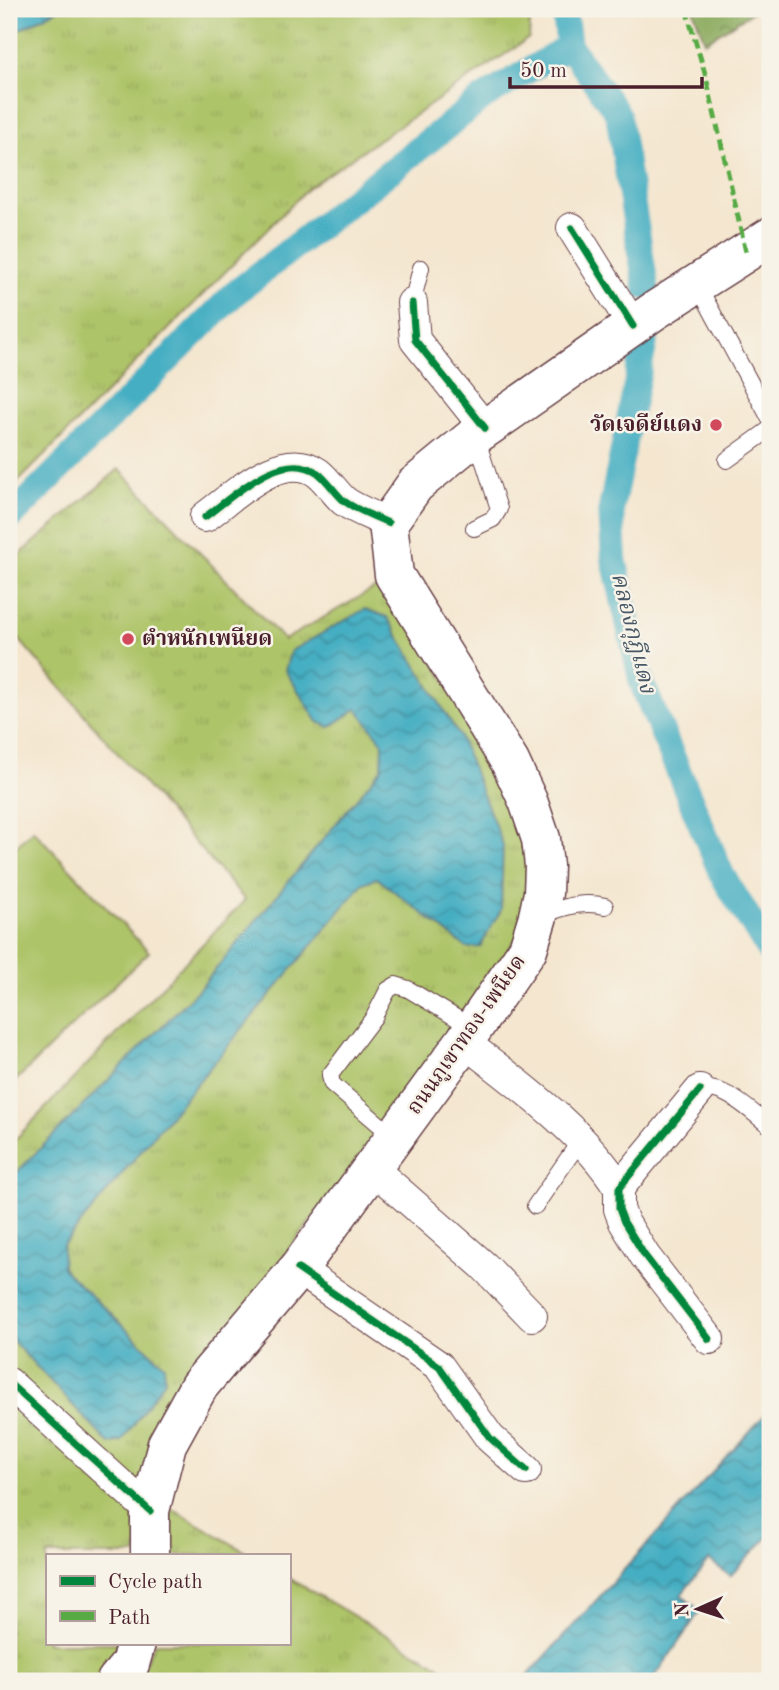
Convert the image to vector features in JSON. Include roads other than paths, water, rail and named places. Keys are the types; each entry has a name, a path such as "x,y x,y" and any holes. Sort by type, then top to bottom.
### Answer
{"main road":[{"path":"388,523 415,485 480,431 643,318 770,237"},
{"name":"ถนนภูเขาทอง-เพนียด","path":"150,1554 150,1511 166,1444 199,1386 298,1269 469,1035 528,949 544,893 541,839 528,801 510,762 394,575 388,523"},
{"path":"116,1681 130,1664 136,1644"}],"street":[{"path":"572,228 643,318"},
{"path":"412,303 415,340 480,431"},
{"path":"205,517 266,473 286,465 302,466 317,473 345,502 388,523"},
{"path":"469,1035 603,1162 619,1188 619,1209 624,1222 645,1255 709,1339"},
{"path":"619,1188 700,1090"},
{"path":"372,1168 484,1266 532,1316"},
{"path":"298,1269 439,1366 490,1438 526,1470"},
{"path":"9,1383 150,1511"}],"lane":[{"path":"412,303 421,268"},
{"path":"697,284 770,419"},
{"path":"727,460 770,429"},
{"path":"474,528 493,519 499,509 480,431"},
{"path":"538,916 579,904 606,906"},
{"path":"394,1137 332,1084 330,1075 374,1017 388,990 396,985 408,989 469,1035"},
{"path":"700,1090 707,1088 723,1092 770,1126"},
{"path":"535,1206 580,1141"}],"water":[{"path":"9,9 59,9 9,35"},
{"path":"365,609 387,617 460,737 503,845 501,910 480,947 467,948 377,878 363,883 63,1245 62,1268 164,1365 165,1380 122,1441 109,1444 9,1337 9,1180 202,986 382,768 383,743 357,709 330,727 318,722 285,670 291,651"},
{"path":"770,1409 770,1535 730,1576 709,1560 681,1595 700,1611 652,1681 523,1681"}],"waterway":[{"name":"คลองกุฎีแดง","path":"564,9 569,46 618,114 646,287"},
{"path":"9,519 234,294 483,98 569,46"},
{"name":"คลองกุฎีแดง","path":"647,331 611,509 614,559 642,684 722,875 770,952"}],"place":[{"name":"วัดเจดีย์แดง","path":"716,425"},
{"name":"ตำหนักเพนียด","path":"128,639"}]}
